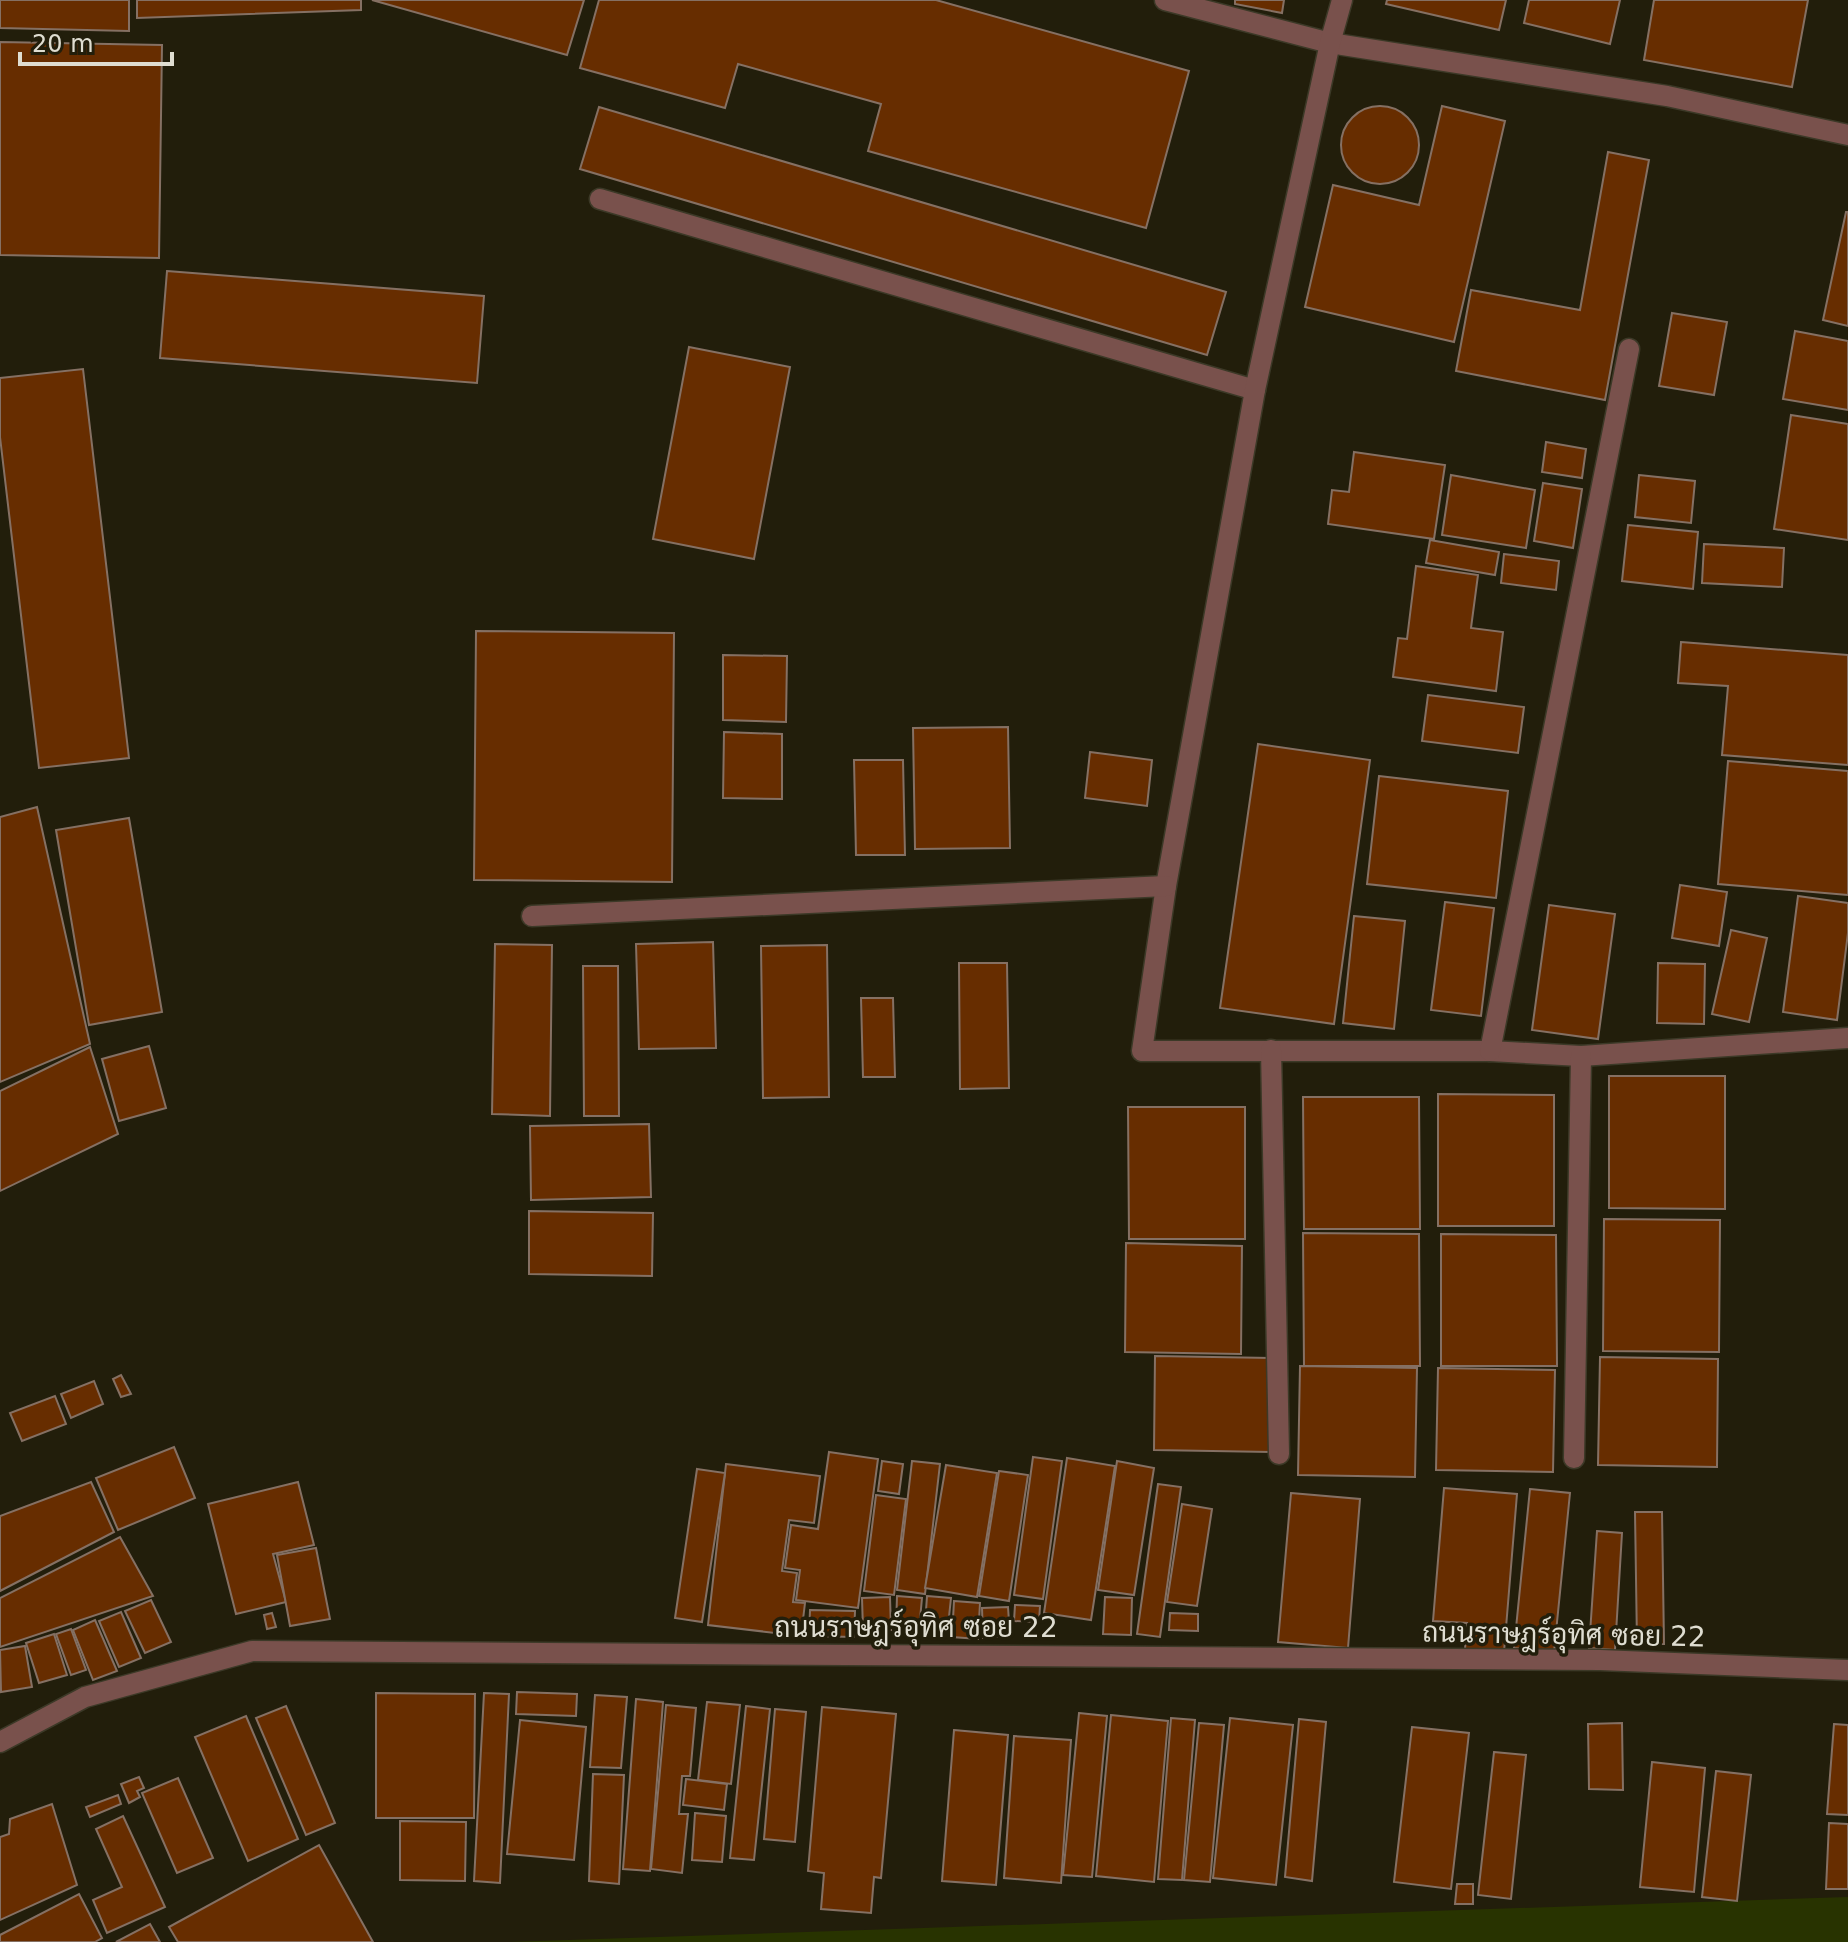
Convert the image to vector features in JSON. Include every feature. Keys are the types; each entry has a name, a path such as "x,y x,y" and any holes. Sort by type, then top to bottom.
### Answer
{"street":[{"path":"1165,0 1330,43 1667,96 1848,135"},
{"path":"1342,0 1255,390 1166,886 1142,1051 1490,1051 1581,1056 1848,1038"},
{"path":"600,199 1255,390"},
{"path":"1490,1051 1629,349"},
{"path":"532,916 1166,886"},
{"path":"1271,1050 1279,1454"},
{"path":"1574,1458 1581,1056"},
{"name":"ถนนราษฎร์อุทิศ ซอย 22","path":"0,1742 85,1697 252,1651 1568,1660 1848,1670"}],"green space":[{"path":"1848,1897 1848,1942 508,1942"}],"building":[{"path":"0,0 129,0 129,31 0,28"},
{"path":"137,0 361,0 361,10 137,18"},
{"path":"372,0 584,0 567,55"},
{"path":"599,0 936,0 1189,71 1146,228 868,151 881,104 738,64 725,108 580,68"},
{"path":"1235,0 1284,0 1282,13 1235,4"},
{"path":"1387,0 1506,0 1499,30 1386,4"},
{"path":"1529,0 1620,0 1610,44 1524,23"},
{"path":"1654,0 1808,0 1792,87 1644,60"},
{"path":"0,42 162,45 159,258 0,255"},
{"path":"1380,106 1395,109 1407,118 1416,130 1419,145 1416,160 1407,172 1395,181 1380,184 1365,181 1353,172 1344,160 1341,145 1344,130 1353,118 1365,109"},
{"path":"1442,106 1505,121 1454,342 1305,307 1333,185 1419,205"},
{"path":"599,107 1226,292 1207,355 580,169"},
{"path":"1608,152 1649,160 1605,400 1456,371 1471,290 1580,310"},
{"path":"1848,212 1848,326 1823,320"},
{"path":"167,271 484,296 477,383 160,358"},
{"path":"1672,313 1727,322 1714,395 1659,386"},
{"path":"1795,331 1848,341 1848,410 1783,399"},
{"path":"689,347 790,367 754,559 653,539"},
{"path":"83,369 129,758 39,768 0,437 0,378"},
{"path":"1791,415 1848,424 1848,540 1774,529"},
{"path":"1546,442 1586,449 1582,478 1542,472"},
{"path":"1354,452 1445,465 1434,539 1328,524 1332,490 1349,492"},
{"path":"1451,475 1535,490 1526,548 1442,535"},
{"path":"1639,475 1695,481 1691,523 1635,517"},
{"path":"1543,483 1582,489 1573,548 1534,541"},
{"path":"1628,525 1698,532 1693,589 1622,581"},
{"path":"1430,540 1499,552 1495,575 1426,563"},
{"path":"1704,544 1784,548 1782,587 1702,583"},
{"path":"1504,554 1559,561 1556,590 1501,583"},
{"path":"1416,566 1478,575 1471,628 1503,632 1496,691 1393,677 1398,638 1407,639"},
{"path":"476,631 674,633 672,882 474,880"},
{"path":"1681,642 1848,655 1848,765 1722,755 1728,686 1678,683"},
{"path":"723,655 787,656 786,722 723,720"},
{"path":"1428,695 1524,707 1518,753 1422,741"},
{"path":"1008,727 1010,848 915,849 913,728"},
{"path":"724,732 782,734 782,799 723,798"},
{"path":"1258,744 1370,760 1334,1024 1220,1008"},
{"path":"1090,752 1152,760 1147,806 1085,798"},
{"path":"854,760 903,760 905,855 856,855"},
{"path":"1728,761 1848,771 1848,895 1718,884"},
{"path":"1379,776 1508,791 1496,898 1367,884"},
{"path":"37,807 90,1044 0,1082 0,817"},
{"path":"129,818 162,1012 89,1025 56,830"},
{"path":"1680,885 1727,892 1719,946 1672,938"},
{"path":"1798,896 1848,903 1848,933 1837,1020 1783,1012"},
{"path":"1445,902 1494,908 1481,1016 1431,1010"},
{"path":"1549,905 1615,914 1598,1039 1532,1030"},
{"path":"1354,916 1405,921 1394,1029 1343,1023"},
{"path":"1731,930 1767,938 1749,1022 1712,1014"},
{"path":"713,942 716,1048 639,1049 636,944"},
{"path":"495,944 552,945 550,1116 492,1114"},
{"path":"827,945 829,1097 763,1098 761,946"},
{"path":"959,963 1007,963 1009,1088 960,1089"},
{"path":"1658,963 1705,964 1704,1024 1657,1023"},
{"path":"583,966 618,966 619,1116 584,1116"},
{"path":"861,998 893,998 895,1077 863,1077"},
{"path":"149,1046 166,1108 119,1121 102,1059"},
{"path":"90,1047 118,1134 0,1191 0,1091"},
{"path":"1609,1076 1725,1076 1725,1209 1609,1208"},
{"path":"1438,1094 1554,1095 1554,1226 1438,1226"},
{"path":"1303,1097 1419,1097 1420,1229 1304,1229"},
{"path":"1128,1107 1245,1107 1245,1239 1129,1239"},
{"path":"649,1124 651,1197 531,1200 530,1126"},
{"path":"529,1211 653,1213 652,1276 529,1274"},
{"path":"1604,1219 1720,1220 1719,1352 1603,1351"},
{"path":"1303,1233 1419,1234 1420,1366 1304,1366"},
{"path":"1441,1234 1556,1235 1557,1366 1441,1366"},
{"path":"1126,1243 1242,1246 1241,1354 1125,1352"},
{"path":"1155,1356 1272,1358 1270,1452 1154,1450"},
{"path":"1600,1357 1718,1359 1717,1467 1598,1465"},
{"path":"1300,1366 1417,1368 1415,1477 1298,1475"},
{"path":"1438,1368 1555,1370 1553,1472 1436,1470"},
{"path":"121,1375 131,1394 121,1397 113,1379"},
{"path":"94,1381 103,1404 71,1418 61,1394"},
{"path":"55,1396 66,1424 22,1441 10,1413"},
{"path":"174,1447 195,1498 118,1530 96,1478"},
{"path":"829,1452 878,1459 858,1608 796,1600 800,1570 785,1568 791,1525 818,1529"},
{"path":"1033,1457 1062,1461 1043,1599 1014,1595"},
{"path":"1067,1458 1115,1466 1091,1620 1044,1613"},
{"path":"882,1461 903,1464 899,1494 878,1491"},
{"path":"912,1461 940,1464 925,1594 897,1590"},
{"path":"1117,1461 1154,1468 1134,1595 1098,1590"},
{"path":"726,1464 820,1476 814,1523 789,1520 782,1571 797,1573 793,1602 805,1603 801,1636 708,1625"},
{"path":"946,1465 997,1473 977,1597 925,1588"},
{"path":"697,1469 725,1473 702,1622 675,1618"},
{"path":"999,1471 1028,1475 1009,1601 979,1596"},
{"path":"91,1482 114,1532 0,1591 0,1516"},
{"path":"298,1482 314,1545 273,1554 286,1602 236,1614 208,1504"},
{"path":"1158,1484 1181,1487 1160,1637 1137,1634"},
{"path":"1444,1488 1517,1494 1504,1652 1465,1649 1467,1623 1433,1621"},
{"path":"1530,1489 1570,1493 1554,1652 1514,1648"},
{"path":"1291,1493 1360,1499 1348,1648 1278,1642"},
{"path":"876,1495 906,1499 894,1595 864,1591"},
{"path":"1182,1504 1212,1509 1197,1606 1167,1602"},
{"path":"1635,1512 1662,1512 1664,1644 1637,1644"},
{"path":"1597,1531 1622,1533 1615,1650 1589,1648"},
{"path":"120,1537 153,1596 0,1647 0,1598"},
{"path":"316,1548 330,1619 290,1626 277,1555"},
{"path":"897,1596 922,1598 919,1630 896,1628"},
{"path":"927,1596 951,1598 948,1626 925,1625"},
{"path":"890,1597 891,1630 863,1630 862,1598"},
{"path":"1105,1597 1132,1598 1131,1635 1103,1634"},
{"path":"151,1600 171,1642 145,1653 125,1611"},
{"path":"954,1601 980,1603 978,1639 952,1637"},
{"path":"1015,1605 1040,1606 1039,1622 1014,1621"},
{"path":"1008,1607 1010,1636 983,1638 982,1608"},
{"path":"810,1610 855,1611 854,1637 809,1636"},
{"path":"121,1612 141,1658 119,1667 99,1621"},
{"path":"272,1613 276,1627 267,1629 264,1615"},
{"path":"1170,1613 1198,1614 1198,1631 1169,1630"},
{"path":"95,1620 117,1671 93,1680 73,1630"},
{"path":"71,1629 86,1670 71,1675 56,1634"},
{"path":"54,1634 67,1675 39,1683 26,1643"},
{"path":"25,1646 32,1687 1,1692 0,1650"},
{"path":"517,1692 577,1694 576,1716 516,1714"},
{"path":"376,1693 475,1694 474,1818 376,1818"},
{"path":"484,1693 509,1694 500,1883 474,1881"},
{"path":"595,1695 627,1697 621,1768 590,1767"},
{"path":"636,1699 663,1702 650,1871 623,1869"},
{"path":"707,1702 740,1705 731,1784 698,1780"},
{"path":"666,1705 696,1708 690,1776 682,1776 679,1814 688,1814 682,1873 651,1869"},
{"path":"286,1706 335,1823 306,1835 256,1718"},
{"path":"746,1706 770,1709 754,1860 730,1858"},
{"path":"822,1707 896,1714 881,1878 874,1877 871,1913 821,1909 824,1873 808,1871"},
{"path":"775,1709 806,1712 795,1842 764,1839"},
{"path":"1079,1713 1107,1716 1092,1877 1063,1875"},
{"path":"1111,1715 1168,1721 1154,1882 1096,1876"},
{"path":"246,1716 298,1839 248,1861 195,1737"},
{"path":"1171,1718 1195,1720 1182,1880 1158,1879"},
{"path":"1230,1718 1293,1725 1276,1885 1213,1878"},
{"path":"1299,1719 1326,1722 1312,1881 1285,1877"},
{"path":"520,1720 586,1727 574,1860 507,1854"},
{"path":"1199,1723 1224,1725 1210,1882 1184,1880"},
{"path":"1622,1723 1623,1790 1589,1789 1588,1724"},
{"path":"1834,1724 1848,1725 1848,1815 1827,1814"},
{"path":"1412,1727 1469,1733 1451,1889 1394,1882"},
{"path":"954,1730 1008,1735 996,1885 942,1881"},
{"path":"1014,1736 1071,1740 1061,1883 1004,1878"},
{"path":"1494,1752 1526,1755 1511,1899 1478,1895"},
{"path":"1652,1762 1705,1768 1694,1892 1640,1887"},
{"path":"1716,1771 1751,1775 1737,1901 1702,1897"},
{"path":"593,1774 624,1775 619,1884 589,1881"},
{"path":"139,1777 144,1788 137,1791 140,1797 129,1803 121,1784"},
{"path":"178,1778 213,1858 177,1873 142,1793"},
{"path":"686,1779 727,1784 724,1810 683,1805"},
{"path":"118,1795 121,1804 90,1817 86,1807"},
{"path":"52,1804 77,1885 0,1920 0,1837 9,1834 10,1819"},
{"path":"695,1813 726,1816 722,1862 692,1860"},
{"path":"123,1816 165,1907 107,1933 93,1900 122,1887 96,1829"},
{"path":"400,1821 466,1822 465,1881 400,1880"},
{"path":"1829,1823 1848,1824 1848,1889 1826,1889"},
{"path":"319,1845 373,1942 178,1942 169,1927"},
{"path":"1457,1884 1473,1884 1473,1904 1455,1904"},
{"path":"79,1894 102,1938 95,1942 0,1942 0,1935"},
{"path":"150,1924 160,1942 116,1942"}]}
